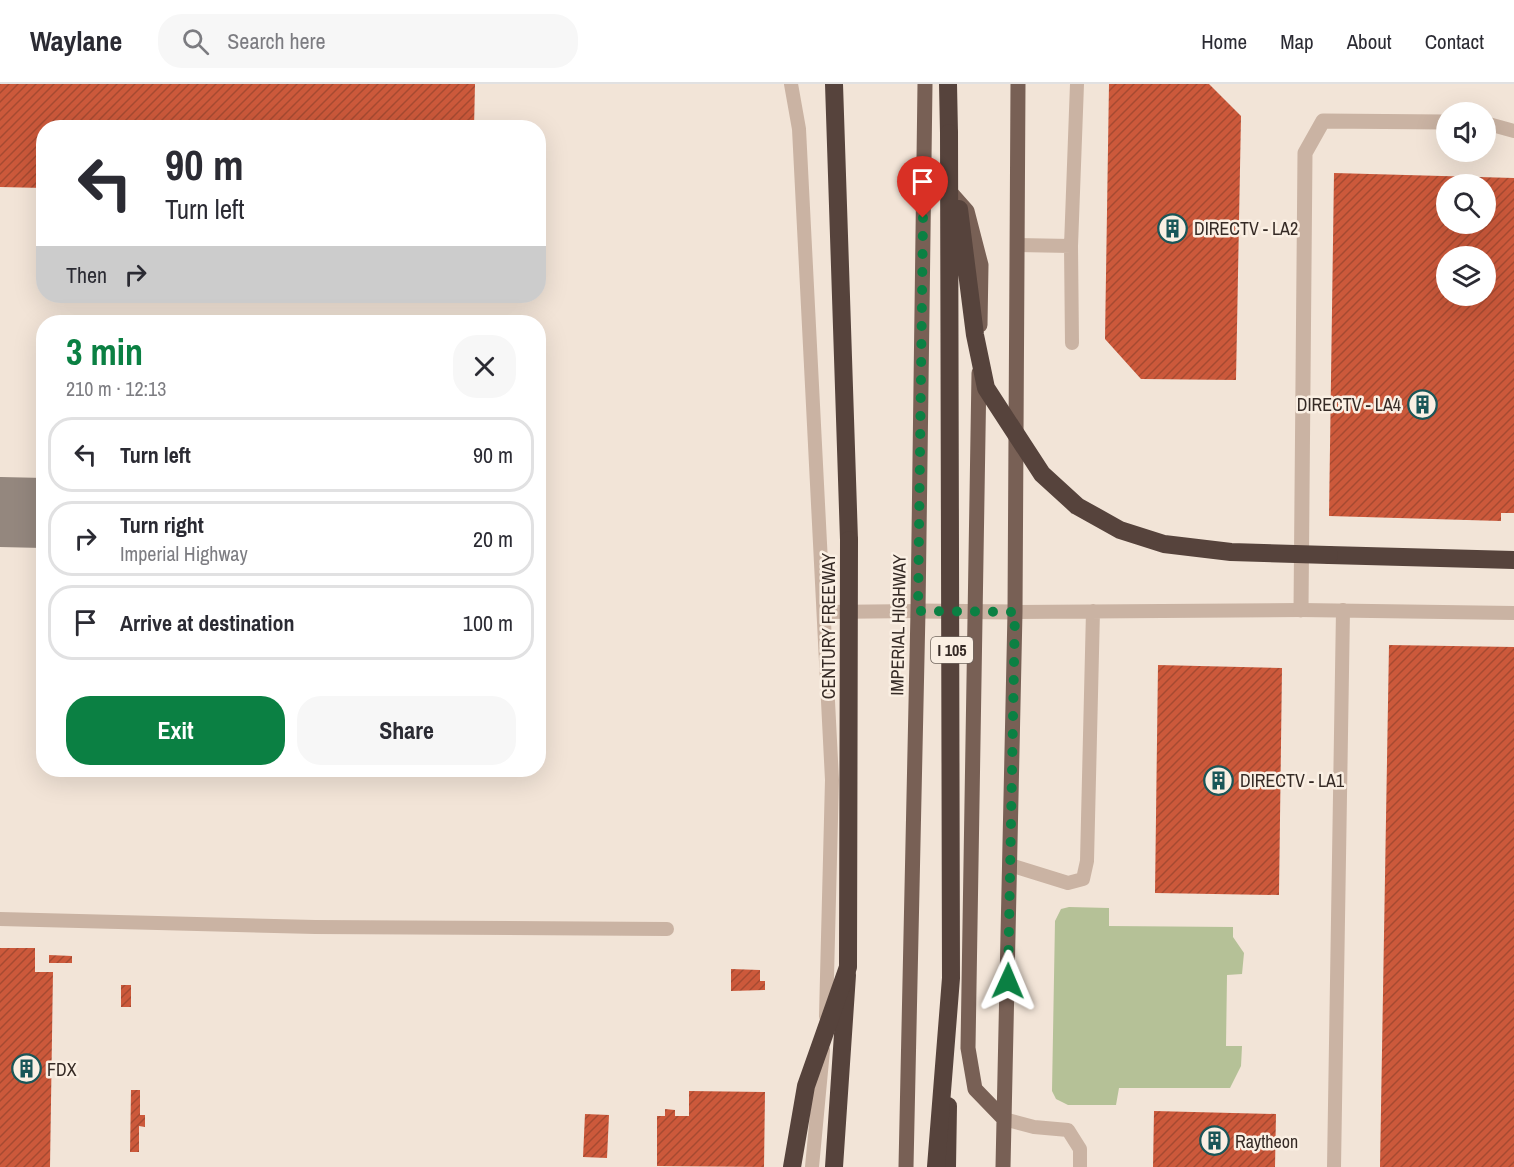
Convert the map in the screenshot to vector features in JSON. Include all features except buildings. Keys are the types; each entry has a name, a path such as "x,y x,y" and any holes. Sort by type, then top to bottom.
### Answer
{"highway":[{"name":"CENTURY FREEWAY","path":"834,84 849,540 848,968 834,1167"},
{"name":"I 105","path":"936,1167 951,978 948,84"},
{"path":"949,133 975,335 986,388 1042,474 1077,506 1120,530 1153,540 1231,552 1514,560"},
{"path":"792,1167 806,1086 848,968"},
{"path":"947,1167 951,978"}],"main road":[{"name":"IMPERIAL HIGHWAY","path":"906,1167 918,611 925,84"},
{"path":"1003,1167 1015,612 1018,84"},
{"path":"924,171 944,185 967,211 981,265 968,1048 975,1089 1004,1119"}],"street":[{"path":"1301,610 1305,153 1323,122 1436,122"},
{"path":"918,611 1015,612"}],"lane":[{"path":"792,84 799,129 832,780 828,990 812,1167"},
{"path":"1072,343 1071,246 1077,84"},
{"path":"1496,126 1514,132"},
{"path":"1017,246 1071,246"},
{"path":"1334,1167 1343,610"},
{"path":"1015,612 1343,610 1514,614"},
{"path":"824,612 918,611"},
{"path":"1010,866 1068,882 1083,879 1087,861 1093,611"},
{"path":"0,919 315,927 667,929"},
{"path":"1004,1119 1034,1127 1068,1130 1080,1149 1080,1167"}],"green space":[{"path":"1069,907 1109,908 1109,926 1233,927 1233,937 1244,953 1242,974 1227,975 1226,1046 1242,1046 1241,1066 1230,1088 1119,1088 1116,1105 1068,1105 1056,1099 1052,1091 1055,921 1061,909"}],"taxiway":[{"path":"0,512 36,513"}],"place":[{"name":"DIRECTV - LA2","path":"1173,228"},
{"name":"DIRECTV - LA4","path":"1422,404"},
{"name":"DIRECTV - LA1","path":"1219,780"},
{"name":"FDX","path":"26,1069"},
{"name":"Raytheon","path":"1214,1141"}],"route":[{"path":"923,218 918,611 1015,612 1008,981"}]}
